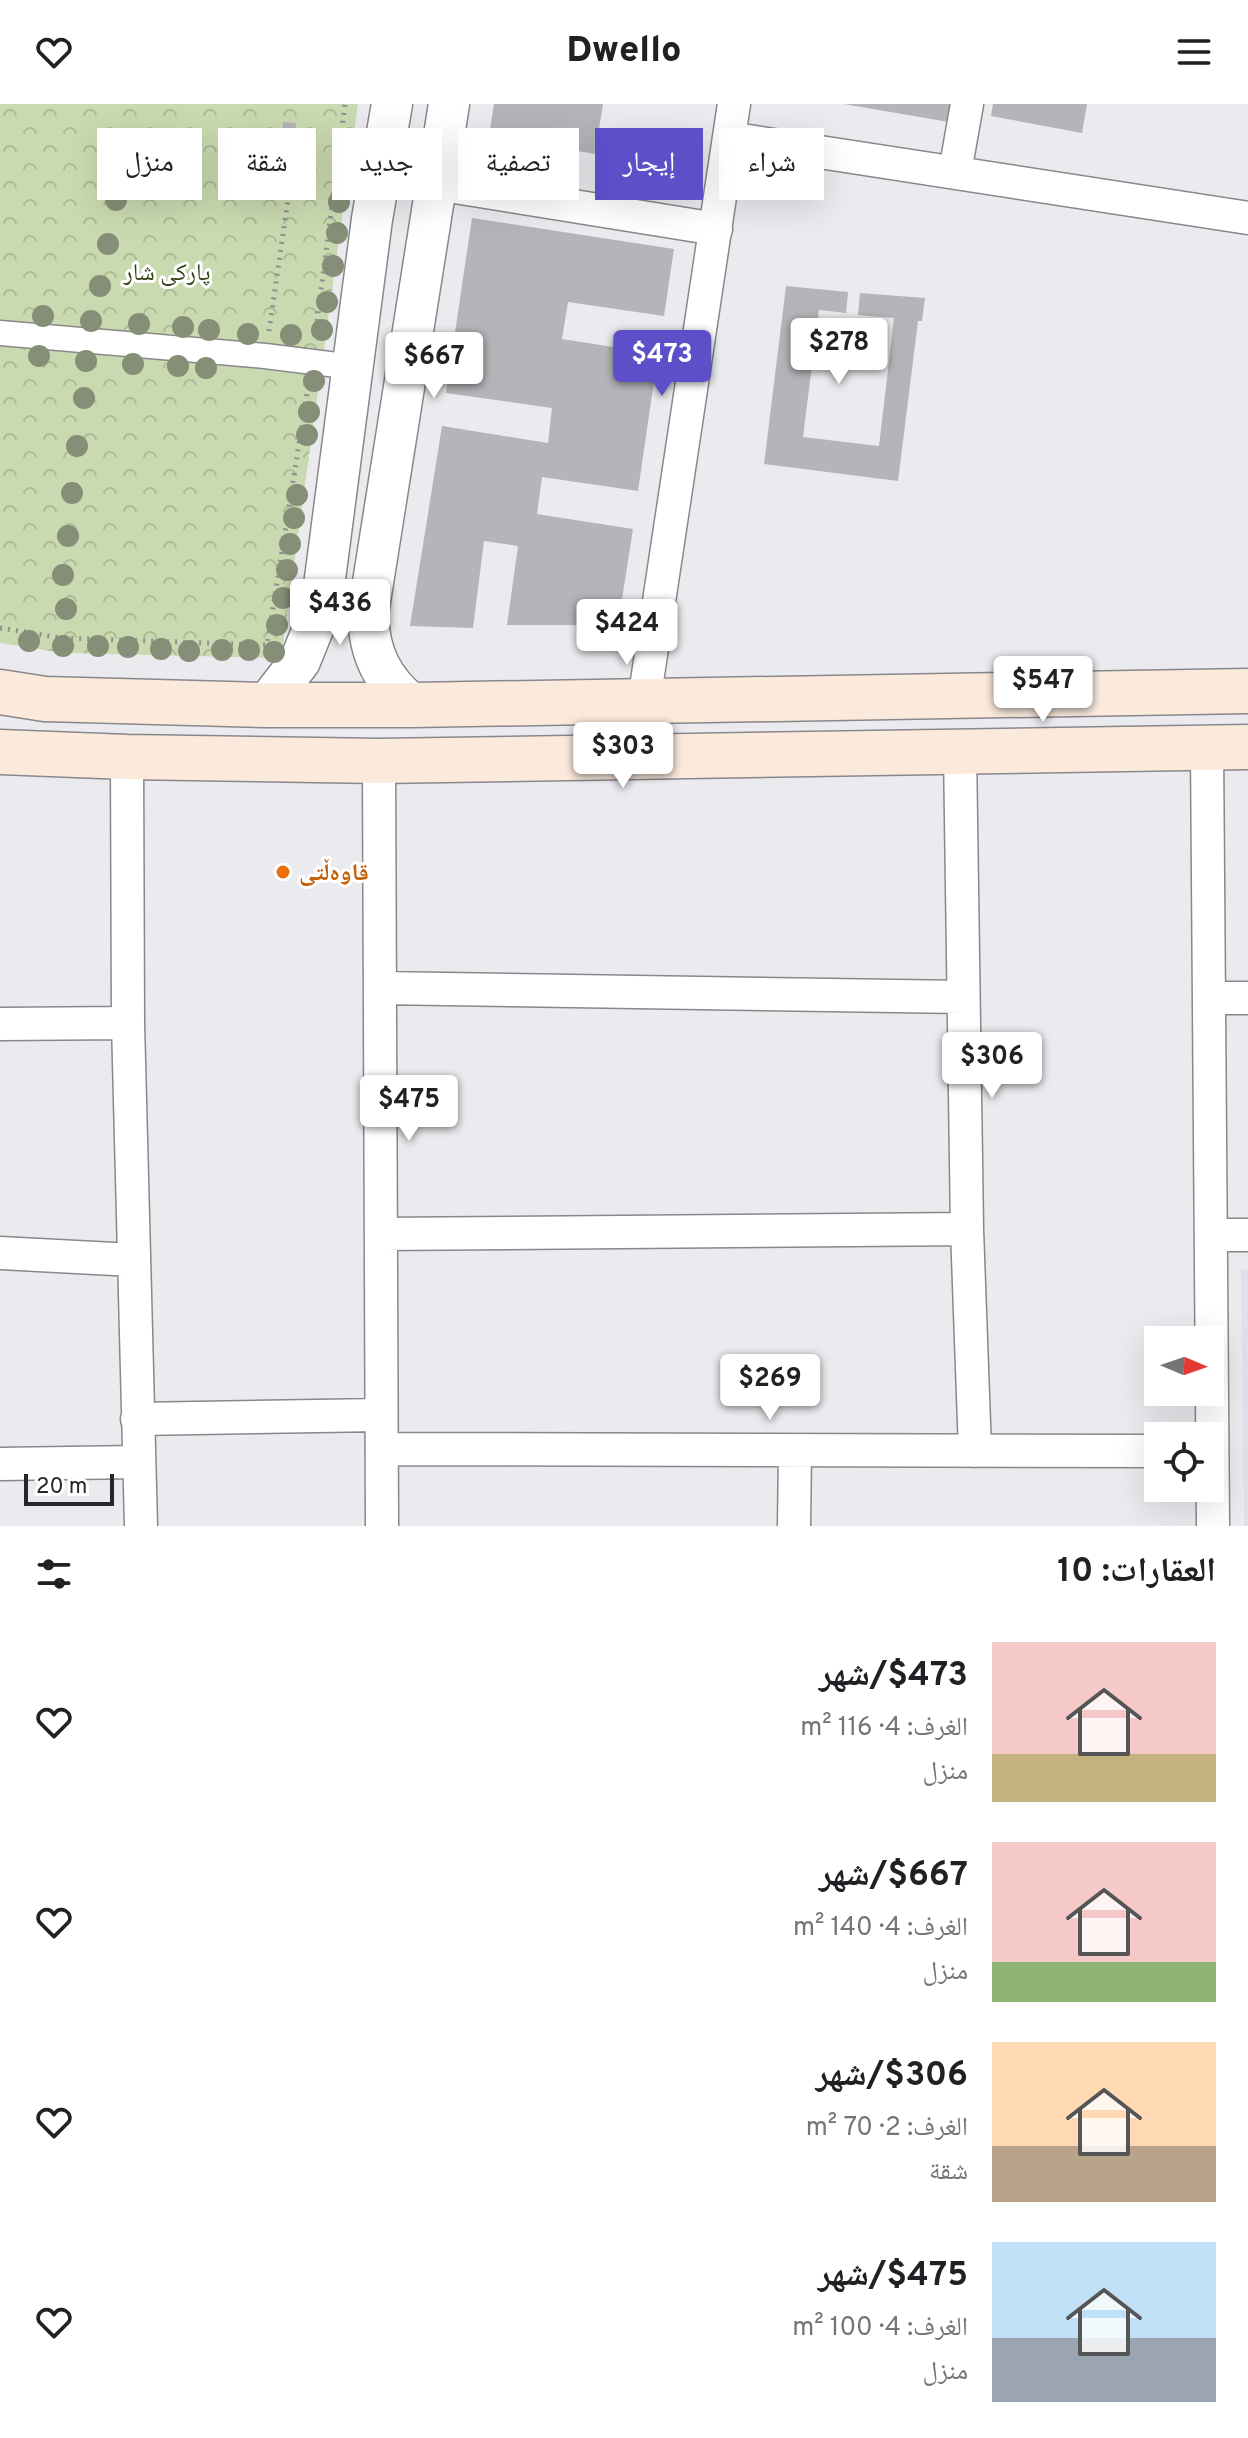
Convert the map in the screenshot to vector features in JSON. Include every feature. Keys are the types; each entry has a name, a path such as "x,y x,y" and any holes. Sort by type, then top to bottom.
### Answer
{"main road":[{"path":"0,692 45,699 413,705 1248,691"},
{"path":"1089,694 1080,704 1077,716 1078,731 1091,748"},
{"path":"970,750 994,734 997,723 995,712 982,695"},
{"path":"0,752 379,761 1227,747"}],"street":[{"path":"266,705 300,661 321,609 372,219 392,104"},
{"path":"442,147 449,104"},
{"path":"730,128 734,104"},
{"path":"955,172 967,104"},
{"path":"824,152 1248,218"},
{"path":"442,185 716,229"},
{"path":"413,705 396,692 380,669 368,636 368,614 433,200"},
{"path":"644,701 720,200"},
{"path":"0,333 265,356 353,367"},
{"path":"321,609 344,615 368,614"},
{"path":"1211,1422 1209,998 1227,747"},
{"path":"970,750 962,997 975,1451"},
{"path":"127,757 128,1023 141,1526"},
{"path":"379,761 382,1526"},
{"path":"380,988 962,997"},
{"path":"1209,998 1248,998"},
{"path":"0,1024 128,1023"},
{"path":"381,1234 967,1229"},
{"path":"1211,1235 1248,1235"},
{"path":"0,1253 133,1260"},
{"path":"137,1419 381,1415"},
{"path":"382,1449 1144,1451"},
{"path":"794,1526 795,1451"},
{"path":"0,1464 138,1462"},
{"path":"1212,1502 1213,1526"}],"path":[{"path":"0,628 62,638 267,645 312,361 345,104"},
{"path":"265,356 288,200"}],"shaded area":[{"path":"1241,1269 1248,1269 1248,1526 1244,1526"}],"green space":[{"name":"پارکی شار","path":"0,104 358,104 355,128 332,128 332,200 345,200 281,658 64,653 0,643"}],"building":[{"path":"494,104 603,104 599,128 595,128 595,154 579,151 579,128 490,128"},
{"path":"844,104 964,104 960,124"},
{"path":"993,104 1087,104 1082,133 991,116"},
{"path":"283,122 296,123 296,128 282,128"},
{"path":"472,218 674,249 664,316 568,302 562,339 658,354 638,491 542,477 537,514 633,529 618,625 507,625 518,546 484,541 473,628 410,626 442,426 548,443 552,408 446,393"},
{"path":"786,286 848,292 846,313 819,310 803,437 879,446 894,318 858,315 860,293 925,298 922,321 918,321 898,481 764,464"}],"place":[{"name":"قاوەڵتی","path":"283,872"}]}
